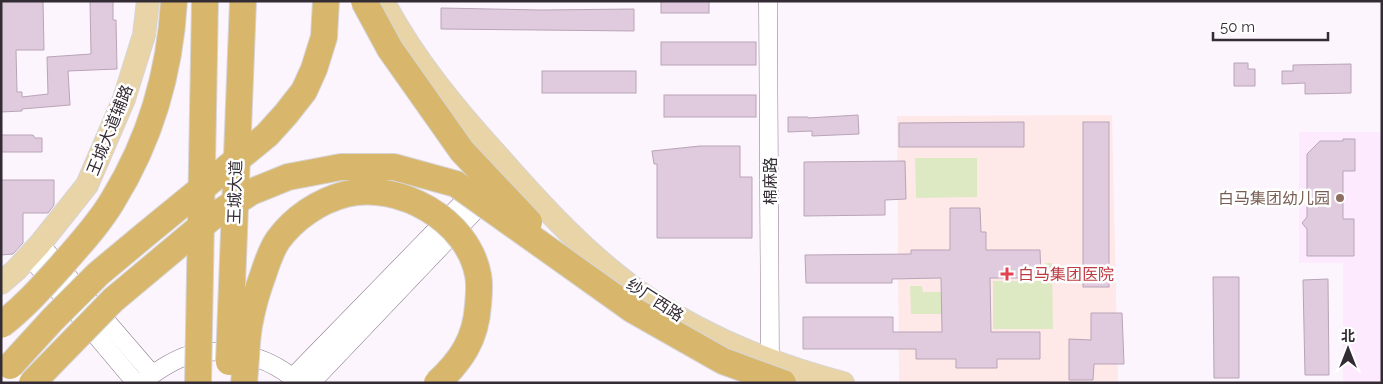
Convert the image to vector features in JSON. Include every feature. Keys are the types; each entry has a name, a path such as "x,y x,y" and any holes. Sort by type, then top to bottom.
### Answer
{"highway":[{"path":"1,325 32,299 80,245 112,201 137,157 155,110 164,73 172,30 174,1"},
{"name":"王城大道","path":"198,383 205,1"},
{"name":"王城大道","path":"228,383 242,1"},
{"path":"10,366 98,274 267,135 286,114 304,91 314,69 324,37 326,1"},
{"path":"364,1 390,49 462,151 544,238 633,310"},
{"path":"32,383 113,300 211,218 251,192 288,176 340,166 394,167 456,184 633,310 723,361 783,383"},
{"path":"244,383 249,327 264,271 277,241 300,216 320,204 346,194 374,191 389,193 423,205 451,227 463,241 473,258 478,275 479,294 478,316 473,335 458,362 437,383"},
{"path":"184,383 199,273"}],"main road":[{"name":"王城大道辅路","path":"34,250 87,185 124,98 144,35 148,1"},
{"path":"383,1 392,18 458,113 507,167"},
{"name":"纱厂西路","path":"507,167 588,251 650,300 716,336 770,360 843,383"},
{"path":"1,283 34,250"}],"street":[{"name":"棉麻路","path":"768,1 770,360"},
{"path":"34,250 143,380 185,356 223,351 260,358 296,380 507,167"},
{"path":"311,383 507,167"}],"shaded area":[{"name":"白马集团医院","path":"1112,115 1118,381 899,383 897,116"},
{"name":"白马集团幼儿园","path":"1299,132 1382,132 1382,383 1343,383 1343,263 1299,263"}],"green space":[{"path":"915,158 977,158 977,197 916,198"},
{"path":"1045,263 1052,263 1053,329 993,329 993,281 1045,281"},
{"path":"910,286 922,286 923,292 942,292 942,314 911,314"}],"building":[{"path":"1,1 43,1 44,50 16,50 17,92 22,92 22,97 48,94 47,57 91,54 90,1 113,1 113,20 116,20 117,69 68,71 70,105 1,112"},
{"path":"661,1 709,1 709,13 661,13"},
{"path":"441,8 634,9 634,31 441,29"},
{"path":"661,42 756,42 756,65 661,65"},
{"path":"1234,63 1248,63 1248,69 1255,69 1255,86 1234,86"},
{"path":"1351,64 1351,93 1305,94 1305,83 1282,84 1282,71 1293,71 1293,65"},
{"path":"542,71 636,71 636,93 542,93"},
{"path":"664,95 756,95 756,117 664,117"},
{"path":"858,115 859,134 812,136 812,131 788,132 788,117 808,118"},
{"path":"1024,122 1024,147 899,147 899,123"},
{"path":"1083,122 1109,122 1109,287 1083,287"},
{"path":"1,135 33,135 35,138 42,138 42,152 1,152"},
{"path":"1343,139 1355,139 1355,171 1343,171 1343,219 1354,219 1354,256 1307,256 1307,229 1302,223 1307,217 1307,154 1320,141 1343,141"},
{"path":"700,146 740,146 740,177 752,177 752,238 657,238 657,164 654,164 652,151"},
{"path":"905,161 906,199 885,200 885,215 804,216 804,162"},
{"path":"1,180 54,180 54,205 48,213 23,213 23,243 13,254 1,255"},
{"path":"950,208 980,208 981,232 986,232 986,250 1040,250 1041,278 990,278 991,332 1040,332 1040,359 997,359 997,368 956,368 956,359 916,359 916,349 803,349 803,317 893,317 893,332 942,332 941,278 892,279 892,283 806,283 805,255 911,254 911,250 950,250"},
{"path":"1213,277 1239,277 1239,378 1214,378"},
{"path":"1328,279 1329,375 1305,375 1303,280"},
{"path":"1091,313 1122,313 1124,364 1094,364 1093,380 1069,380 1069,339 1091,340"}],"place":[{"name":"白马集团幼儿园","path":"1340,198"},
{"name":"白马集团医院","path":"1007,274"}]}
